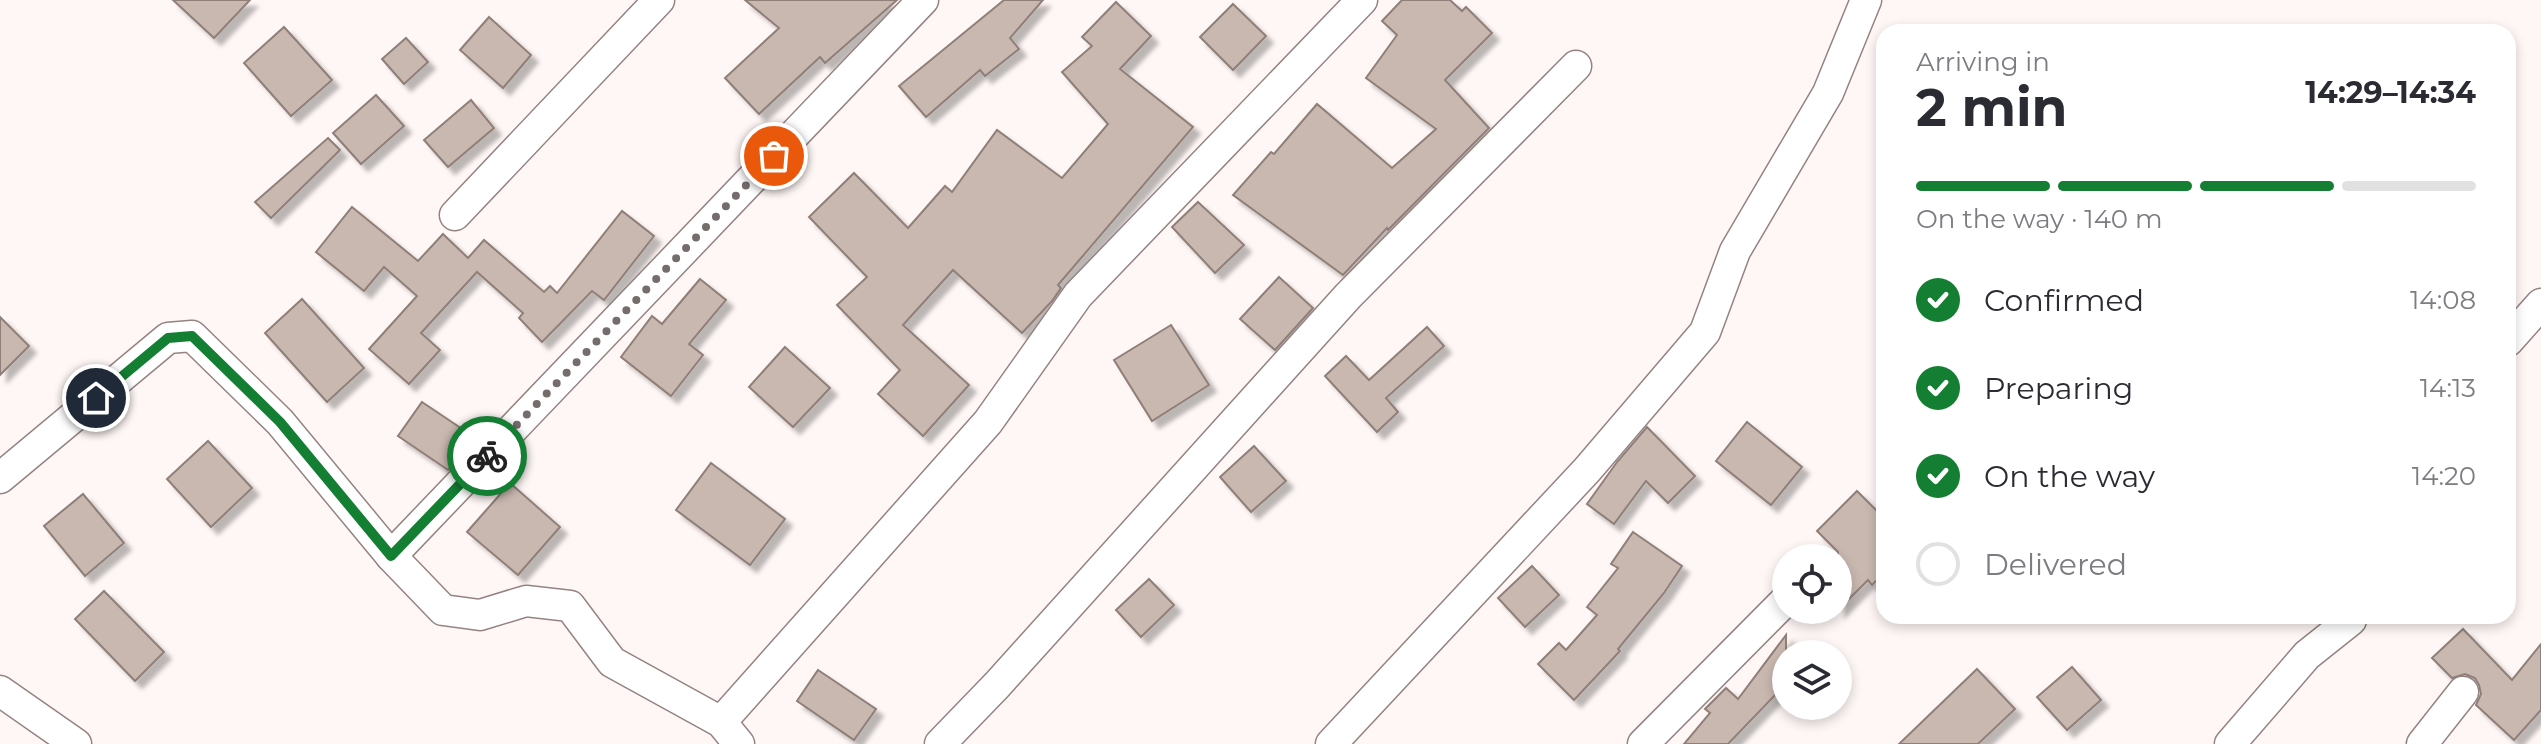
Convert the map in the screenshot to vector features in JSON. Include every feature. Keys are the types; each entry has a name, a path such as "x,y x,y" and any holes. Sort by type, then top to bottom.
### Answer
{"street":[{"path":"455,215 659,0"},
{"path":"391,556 923,0"},
{"path":"0,478 168,338 192,336 280,422 391,556 443,610 480,615 526,601 570,606 612,662 730,733 988,422 1078,295 1362,0"},
{"path":"1331,744 1587,470 1705,332 1735,251 1828,93 1866,0"},
{"path":"940,744 997,685 1348,296 1576,66"},
{"path":"2516,332 2541,304"},
{"path":"1643,744 1772,614"},
{"path":"2230,744 2307,655 2346,624"},
{"path":"0,691 76,744"},
{"path":"2422,744 2463,692"}],"building":[{"path":"173,0 250,0 214,38"},
{"path":"745,0 897,0 825,63 820,57 759,114 725,78 779,28"},
{"path":"1004,0 1043,0 1010,38 1019,49 985,76 980,70 926,117 899,86"},
{"path":"1402,0 1450,0 1462,11 1466,7 1492,33 1445,80 1489,128 1343,275 1233,195 1317,104 1392,168 1436,129 1366,78 1397,35 1382,21"},
{"path":"1116,2 1151,36 1120,69 1193,127 1058,285 1061,288 1052,301 1022,333 953,270 903,325 969,385 923,436 878,394 900,370 837,305 867,277 809,217 854,173 908,228 945,186 952,192 997,130 1062,178 1108,124 1062,72 1092,46 1082,37"},
{"path":"1233,4 1266,36 1233,70 1200,37"},
{"path":"489,17 531,55 503,88 460,50"},
{"path":"284,27 332,80 291,116 244,63"},
{"path":"406,38 428,62 404,84 382,59"},
{"path":"376,95 404,126 361,164 333,133"},
{"path":"471,100 494,128 448,167 424,140"},
{"path":"328,138 340,150 271,218 255,202"},
{"path":"1198,202 1244,245 1215,273 1172,227"},
{"path":"352,207 418,261 443,234 468,258 484,240 544,292 550,286 557,293 622,211 654,236 604,300 592,291 542,342 519,318 523,313 477,272 421,333 440,350 409,384 369,349 417,296 384,267 364,291 316,252"},
{"path":"1279,277 1313,308 1275,350 1240,319"},
{"path":"700,279 726,300 689,344 703,355 671,396 621,357 652,316 662,324"},
{"path":"302,299 364,368 327,402 265,333"},
{"path":"0,317 29,346 0,375"},
{"path":"1171,325 1209,385 1152,421 1114,360"},
{"path":"1427,327 1444,346 1386,398 1398,412 1377,432 1325,376 1346,356 1369,380"},
{"path":"785,347 830,388 793,427 749,387"},
{"path":"422,402 474,437 448,470 398,436"},
{"path":"1747,422 1802,467 1771,505 1716,461"},
{"path":"1647,427 1695,476 1668,503 1646,481 1614,524 1587,504"},
{"path":"208,441 252,488 211,527 167,479"},
{"path":"1254,446 1286,481 1251,512 1220,477"},
{"path":"711,463 785,519 750,565 676,510"},
{"path":"510,483 560,527 518,575 467,532"},
{"path":"1857,491 1876,510 1876,581 1872,585 1868,580 1852,596 1852,544 1830,544 1817,531"},
{"path":"83,494 124,543 85,576 44,526"},
{"path":"1633,532 1682,566 1618,649 1620,651 1574,700 1538,664 1559,643 1566,650 1597,615 1587,607 1618,568 1611,564"},
{"path":"1532,566 1559,595 1525,627 1498,598"},
{"path":"1149,579 1174,605 1141,637 1116,610"},
{"path":"104,591 164,652 135,681 75,619"},
{"path":"2463,629 2512,680 2541,644 2541,710 2514,740 2476,705 2481,694 2475,678 2465,674 2452,678 2432,658"},
{"path":"1772,654 1772,698 1728,744 1684,744 1710,713 1705,709 1726,688 1738,699"},
{"path":"2072,667 2101,700 2067,730 2037,697"},
{"path":"1977,669 2015,709 1978,744 1899,744"},
{"path":"818,670 876,709 854,740 797,701"}],"way so far":[{"path":"487,456 774,156"}],"route":[{"path":"96,398 168,338 192,336 280,422 391,556 487,456"}]}
